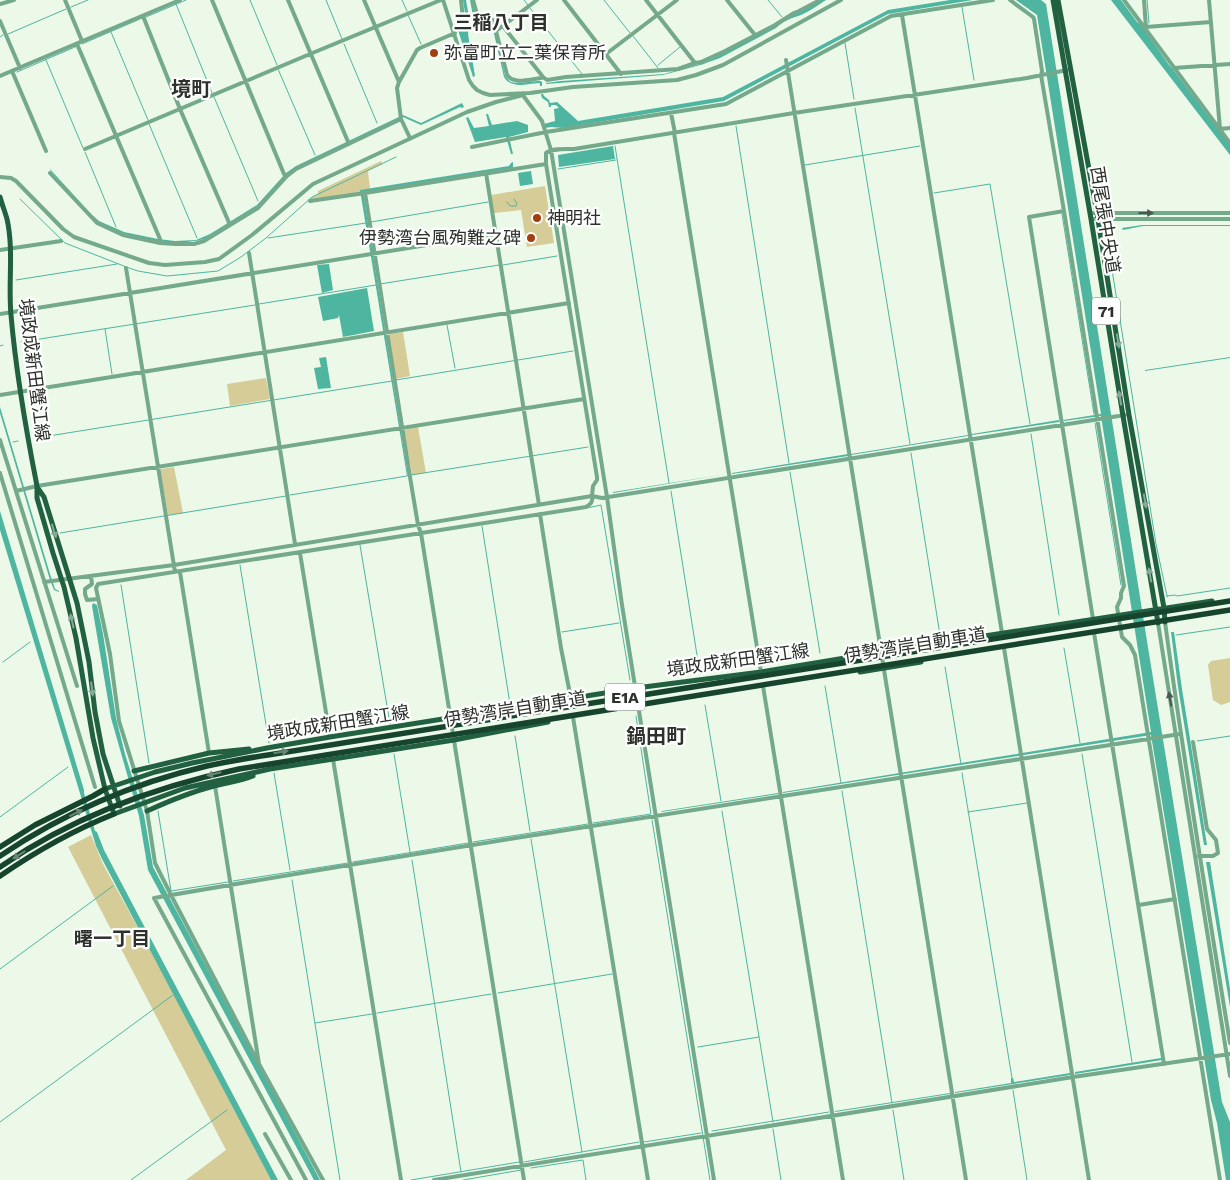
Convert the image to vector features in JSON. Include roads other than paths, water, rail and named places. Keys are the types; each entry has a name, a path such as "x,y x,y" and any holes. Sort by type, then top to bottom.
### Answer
{"highway":[{"name":"伊勢湾岸自動車道","path":"0,856 58,822 113,796 174,775 229,762 1230,600"},
{"name":"伊勢湾岸自動車道","path":"0,867 62,830 115,805 177,784 239,768 1230,611"},
{"path":"0,847 105,789"},
{"path":"0,876 47,847 100,819 114,814"}],"main road":[{"name":"西尾張中央道","path":"1053,0 1094,216 1164,608"},
{"name":"西尾張中央道","path":"1058,0 1066,70"},
{"name":"境政成新田蟹江線","path":"0,197 7,220 10,249 11,312 19,392 37,486 37,498 62,580 76,638 93,738 105,789 114,814 185,788 270,769 454,740 638,706 884,669 1230,611"},
{"name":"西尾張中央道","path":"1094,216 1123,416 1158,623"},
{"name":"境政成新田蟹江線","path":"37,486 44,496 70,578 82,624 103,754 121,811"},
{"name":"境政成新田蟹江線","path":"105,789 178,766 330,737 636,688 762,672 1156,609 1230,600"},
{"name":"71","path":"1164,608 1165,622"},
{"path":"134,771 210,753 267,748"},
{"path":"147,811 181,797 242,780 270,769"}],"street":[{"path":"0,4 14,0"},
{"path":"64,0 82,41"},
{"path":"0,76 180,0"},
{"path":"212,0 286,175"},
{"path":"288,0 349,143"},
{"path":"364,0 399,82"},
{"path":"85,149 442,0 469,80 482,93 490,95 522,94 573,86 671,81 696,75 723,65 841,0"},
{"path":"410,138 400,118 399,82 417,50 454,31 462,24 461,0"},
{"path":"473,0 476,14 488,17 494,21 509,78 516,81 543,77"},
{"path":"496,31 537,0"},
{"path":"564,0 621,74"},
{"path":"646,0 696,63"},
{"path":"606,54 677,0"},
{"path":"727,0 754,35"},
{"path":"808,0 812,5"},
{"path":"503,26 547,80 674,70 701,62 725,51 820,0"},
{"path":"472,146 545,131 726,104 889,18 993,0"},
{"path":"1010,0 1034,19 1124,586 1122,598 1117,607 1122,637 1130,645 1135,655 1220,1180"},
{"path":"1124,0 1230,143"},
{"path":"1144,0 1146,29"},
{"path":"1210,0 1220,129"},
{"path":"902,15 1002,633"},
{"path":"143,16 180,109 230,224"},
{"path":"0,21 20,68"},
{"path":"1146,29 1211,22"},
{"path":"77,44 160,241"},
{"path":"786,60 966,1180"},
{"path":"1174,68 1230,64"},
{"path":"323,1180 259,1064 170,895 155,862 147,811 120,721 110,654 96,588 98,584 540,514 590,504 593,501 593,486 597,478 546,164 546,153 548,151 574,149 794,113 915,96 1066,70"},
{"path":"12,71 46,151"},
{"path":"522,94 542,121 551,150 607,497 704,1137 714,1180"},
{"path":"0,177 11,178 16,181 63,229 74,237 149,263 165,265 205,262 219,258 252,236 313,184 467,112 522,94"},
{"path":"671,113 762,672"},
{"path":"50,173 97,223 123,235 175,244 194,244 210,238 258,208 286,175 400,118"},
{"path":"1220,129 1230,128"},
{"path":"310,201 546,164"},
{"path":"486,173 539,505"},
{"path":"363,193 372,253 379,284 385,332 395,380 401,428 421,533 524,1180"},
{"path":"1064,211 1029,217 1093,619"},
{"path":"1094,216 1230,213"},
{"path":"1094,216 1230,219"},
{"path":"0,314 496,234"},
{"path":"0,250 61,241"},
{"path":"249,253 295,544"},
{"path":"126,268 174,564 178,572 210,753"},
{"path":"2,395 569,303"},
{"path":"16,491 37,486 584,399"},
{"path":"46,582 174,564 592,496 602,498 1062,425 1097,417 1114,417 1129,414"},
{"path":"0,440 77,686"},
{"path":"0,473 95,786"},
{"path":"540,514 571,698"},
{"path":"300,553 330,737"},
{"path":"90,576 92,584 85,589 87,600 98,599"},
{"path":"1165,622 1180,734 1230,1043"},
{"path":"1158,623 1230,1076"},
{"path":"1094,633 1164,1064"},
{"path":"1004,648 1090,1180"},
{"path":"763,686 843,1180"},
{"path":"572,717 648,1180"},
{"path":"306,1180 154,898 781,797 901,774 1113,741 1180,734"},
{"path":"1193,742 1207,829 1216,840 1218,853 1213,856 1199,856"},
{"path":"333,759 401,1180"},
{"path":"215,786 259,1064"},
{"path":"1139,905 1175,899"},
{"path":"434,1180 1073,1077 1228,1054"},
{"path":"265,1134 292,1180"}],"water":[{"path":"463,0 466,0 470,23 468,34 475,76 473,77 458,30 465,27 466,17"},
{"path":"470,0 472,0 475,15 493,22 505,76 514,83 540,81 542,86 539,83 519,85 507,81 504,77 492,25 473,16"},
{"path":"821,0 826,0 808,12 785,22 720,58 704,64 663,75 546,84 561,81 664,74 703,63"},
{"path":"950,0 973,0 888,14 724,101 563,128 545,128 544,124 555,121 554,109 559,108 556,105 549,107 548,102 542,98 541,94 550,103 557,102 578,121 723,97 888,10"},
{"path":"1016,0 1041,0 1046,4 1222,1102 1230,1122 1230,1180 1226,1180 1217,1123 1211,1100 1151,735 783,793 1151,732 1101,416 1063,420 1101,414 1037,15"},
{"path":"1111,0 1121,0 1141,25 1230,145 1230,155"},
{"path":"462,103 464,107 460,107 421,125 403,117 296,168 258,206 204,239 192,242 148,240 107,227 92,218 50,170 99,221 124,232 158,239 175,241 196,240 210,234 257,205 286,173 296,166 403,115 421,123"},
{"path":"486,114 488,114 492,125 517,121 528,125 528,132 509,137 513,154 511,154 506,137 475,142 466,118 468,117 474,128 489,126"},
{"path":"613,146 615,159 559,167 558,155"},
{"path":"513,162 513,168 363,192 407,476 360,190 509,166"},
{"path":"531,171 533,184 520,186 518,173"},
{"path":"1142,225 1230,226 1143,226 1123,230 1122,228"},
{"path":"329,264 333,290 322,293 317,265"},
{"path":"367,288 374,331 343,337 339,315 338,318 323,321 318,297"},
{"path":"326,357 331,388 318,389 314,368 321,367 319,358"},
{"path":"1230,358 1145,371 1145,370"},
{"path":"0,407 50,574 55,589 59,592 54,590 50,580 0,413"},
{"path":"1059,420 1059,422 972,435 972,434"},
{"path":"968,436 851,455 851,454"},
{"path":"848,454 848,456 732,474 732,473"},
{"path":"727,474 613,493 613,492"},
{"path":"0,511 95,831 278,1180 271,1180 96,846 0,530"},
{"path":"93,603 97,605 116,718 144,815 153,867 320,1180 314,1180 148,870 139,816 111,718"},
{"path":"1171,632 1174,632 1207,845 1204,845 1178,687"},
{"path":"778,794 661,812 662,811"},
{"path":"1206,862 1210,862 1230,989 1230,1007"},
{"path":"1161,1058 1162,1060 1075,1074 1075,1072"},
{"path":"1070,1073 1070,1075 955,1093 1011,1083 1011,1078 1013,1078 1014,1082"},
{"path":"950,1094 835,1112 835,1111"}],"waterway":[{"path":"71,7 88,0"},
{"path":"146,17 186,0"},
{"path":"250,0 277,65"},
{"path":"326,0 342,39"},
{"path":"402,0 407,11"},
{"path":"524,0 528,5"},
{"path":"604,0 630,33"},
{"path":"768,0 782,17"},
{"path":"1147,0 1149,23"},
{"path":"176,4 212,93"},
{"path":"962,7 974,80"},
{"path":"530,8 582,74"},
{"path":"8,34 66,9"},
{"path":"408,15 421,44"},
{"path":"82,44 140,19"},
{"path":"111,32 148,120"},
{"path":"633,36 658,68"},
{"path":"845,43 854,99"},
{"path":"344,44 377,123"},
{"path":"17,72 75,47"},
{"path":"658,65 680,47"},
{"path":"46,60 83,148"},
{"path":"278,69 315,155"},
{"path":"214,97 258,201"},
{"path":"855,108 910,444"},
{"path":"149,124 197,238"},
{"path":"736,126 789,463"},
{"path":"615,146 669,483"},
{"path":"805,165 920,146"},
{"path":"85,152 116,227"},
{"path":"20,199 65,243 129,268 167,276 218,271 266,238 312,197 396,157"},
{"path":"558,169 616,160"},
{"path":"934,193 990,184 1030,424"},
{"path":"507,202 510,206 516,206 517,204 514,199"},
{"path":"371,222 488,202"},
{"path":"1062,214 1094,414"},
{"path":"268,238 366,223"},
{"path":"1105,226 1156,544 1167,596"},
{"path":"503,265 557,256"},
{"path":"16,280 117,264"},
{"path":"380,284 499,265"},
{"path":"259,304 376,285"},
{"path":"21,342 255,305"},
{"path":"447,325 455,368"},
{"path":"105,329 112,374"},
{"path":"396,380 573,351"},
{"path":"36,438 392,381"},
{"path":"1095,423 1121,585"},
{"path":"1031,434 1059,615"},
{"path":"13,442 18,441"},
{"path":"411,475 588,447"},
{"path":"911,453 940,635"},
{"path":"790,472 820,653"},
{"path":"290,495 407,476"},
{"path":"671,491 700,674"},
{"path":"60,533 286,496"},
{"path":"587,508 601,505 630,680"},
{"path":"482,526 510,704"},
{"path":"360,545 390,724"},
{"path":"240,565 269,743"},
{"path":"121,585 149,763"},
{"path":"1167,597 1230,588"},
{"path":"562,632 619,623"},
{"path":"1176,635 1230,627"},
{"path":"3,662 30,642"},
{"path":"1064,648 1080,743"},
{"path":"945,667 961,764"},
{"path":"825,686 841,783"},
{"path":"705,705 721,801"},
{"path":"593,823 651,814 636,716"},
{"path":"515,736 530,831"},
{"path":"1197,741 1230,736"},
{"path":"394,754 410,852"},
{"path":"1082,754 1132,1062"},
{"path":"0,817 68,767"},
{"path":"274,773 290,870"},
{"path":"962,773 1012,1078"},
{"path":"842,791 892,1103"},
{"path":"968,812 1027,803"},
{"path":"158,811 171,891 228,882"},
{"path":"722,811 773,1122"},
{"path":"652,820 710,1180"},
{"path":"473,842 588,824"},
{"path":"531,839 582,1152"},
{"path":"353,862 468,843"},
{"path":"412,860 461,1172"},
{"path":"233,881 348,863"},
{"path":"292,880 340,1180"},
{"path":"0,969 113,886"},
{"path":"498,993 612,974"},
{"path":"377,1013 491,994"},
{"path":"0,1122 173,995"},
{"path":"315,1023 372,1014"},
{"path":"698,1047 759,1037"},
{"path":"1013,1090 1027,1180"},
{"path":"131,1180 227,1110"},
{"path":"893,1110 904,1180"},
{"path":"712,1131 829,1112"},
{"path":"773,1129 781,1180"},
{"path":"644,1142 701,1133"},
{"path":"524,1162 639,1142"},
{"path":"531,1168 583,1160 586,1180"},
{"path":"411,1180 519,1162"},
{"path":"463,1180 521,1170"}],"place":[{"name":"弥富町立二葉保育所","path":"434,53"},
{"name":"神明社","path":"537,218"},
{"name":"伊勢湾台風殉難之碑","path":"531,238"}],"district":[{"name":"三稲八丁目","path":"501,22"},
{"name":"境町","path":"191,89"},
{"name":"鍋田町","path":"656,736"},
{"name":"曙一丁目","path":"112,938"}]}
